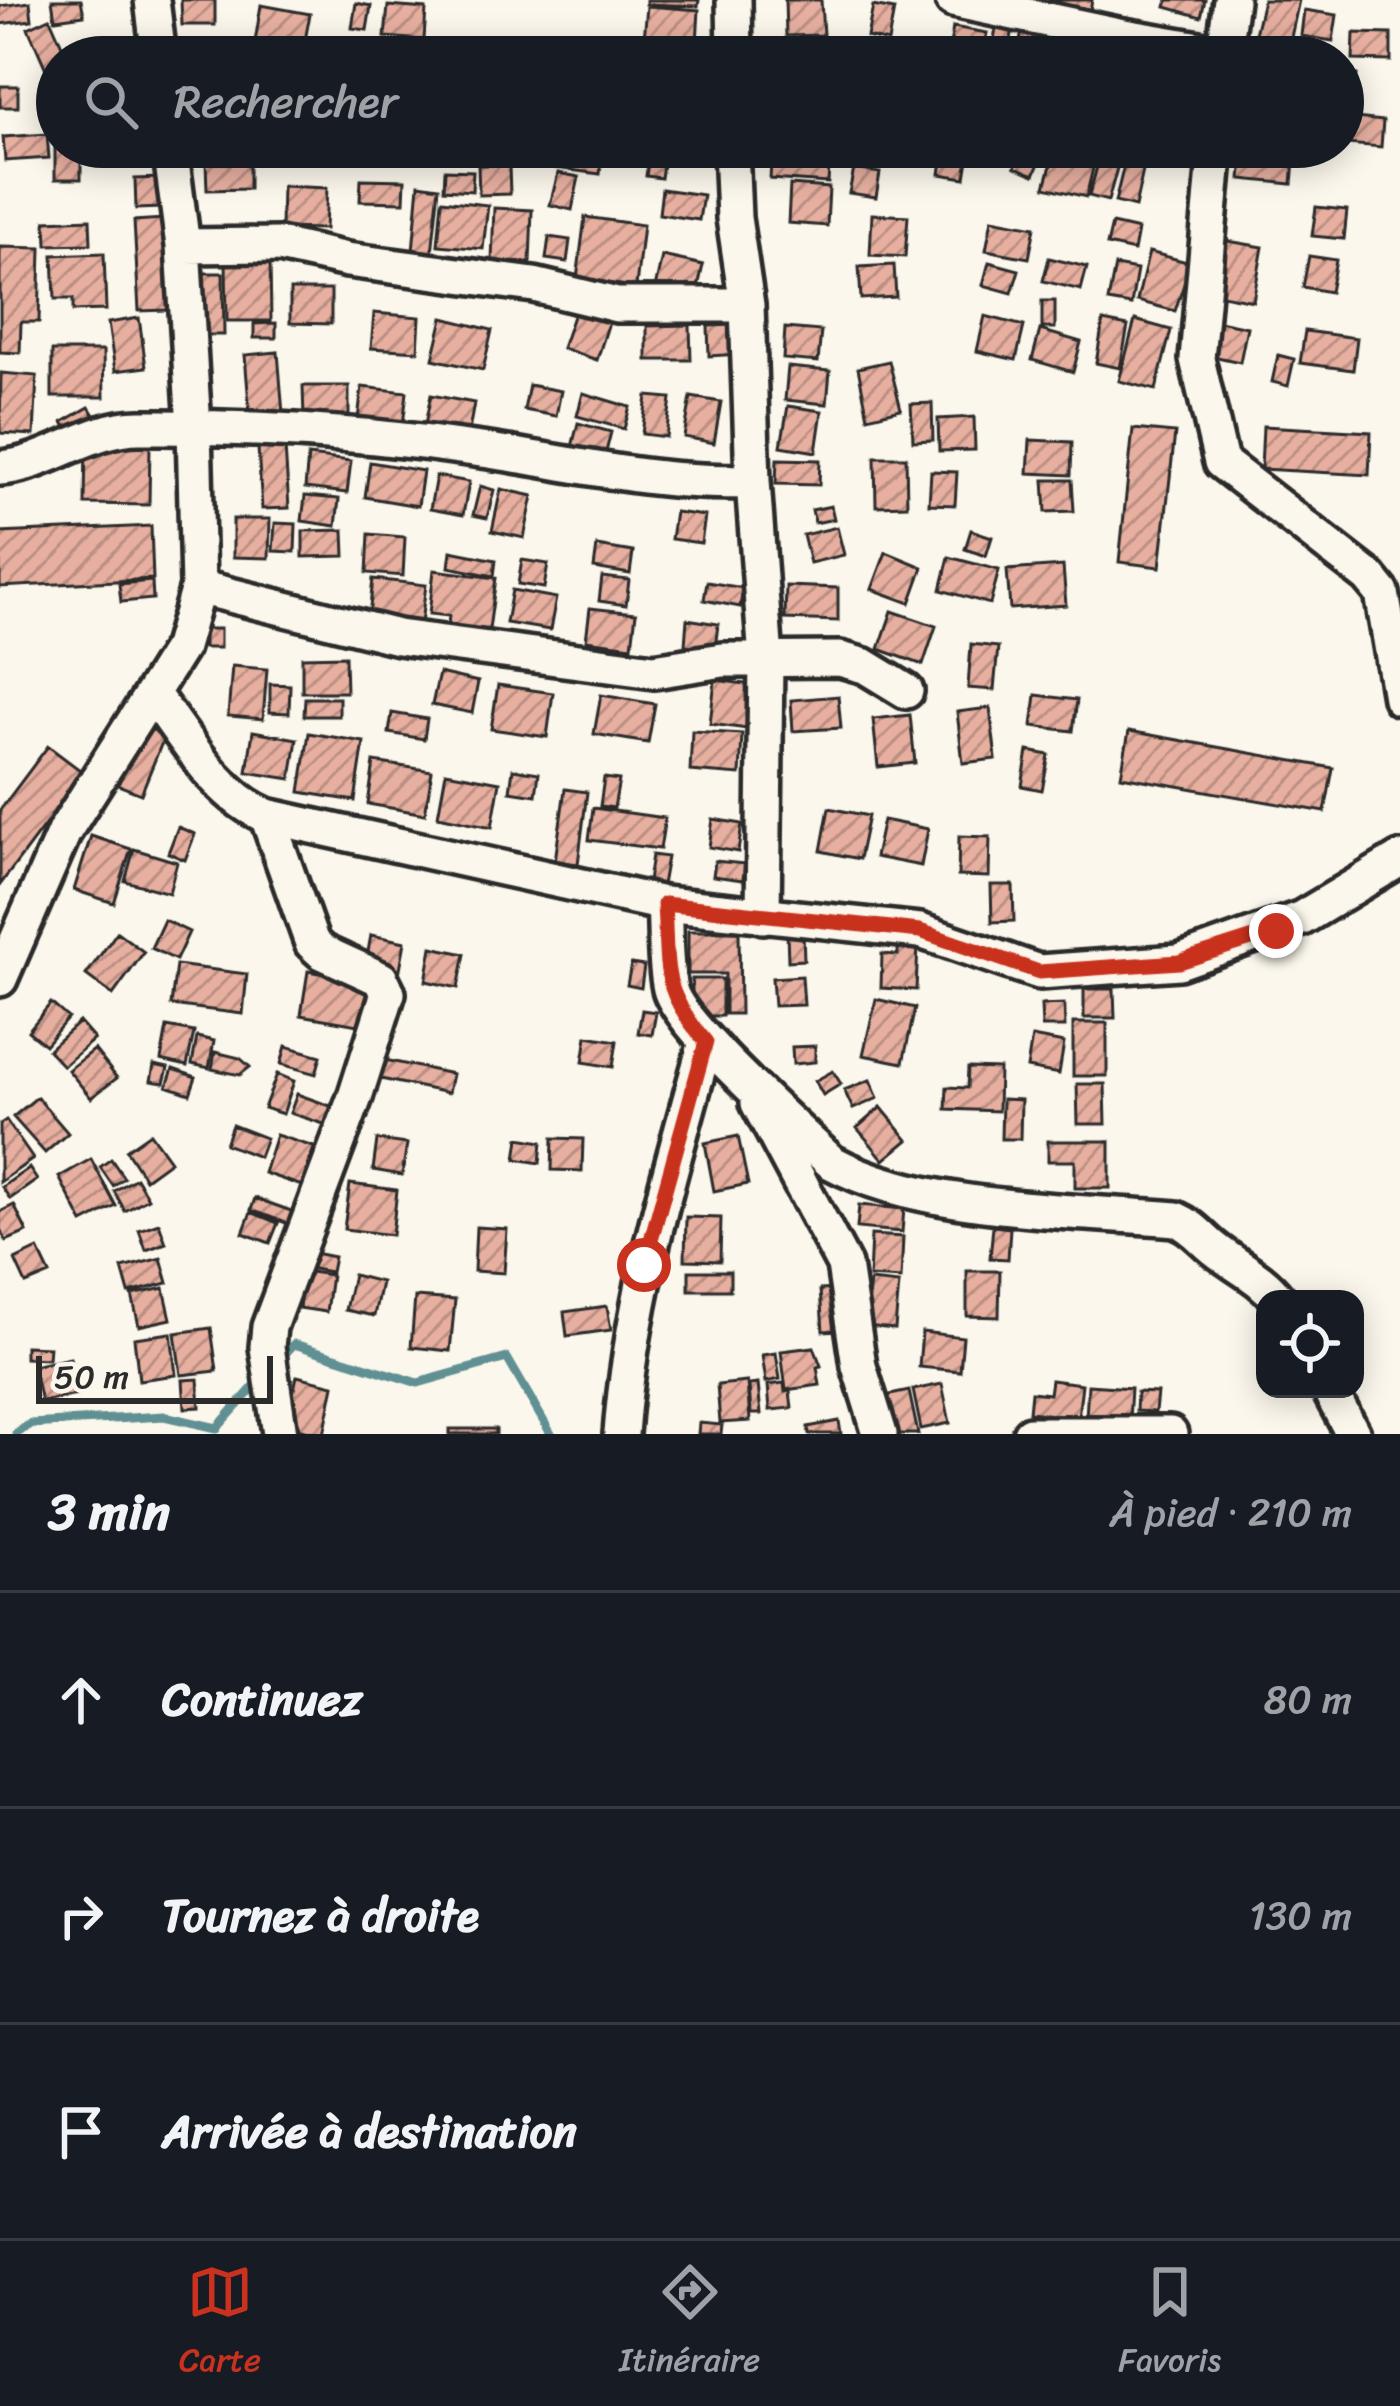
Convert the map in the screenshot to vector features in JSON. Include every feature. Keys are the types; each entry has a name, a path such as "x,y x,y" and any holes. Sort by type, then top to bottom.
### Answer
{"street":[{"path":"152,0 156,36"},
{"path":"734,0 735,36"},
{"path":"953,0 1123,36"},
{"path":"1226,36 1231,0"},
{"path":"0,979 64,832 181,647 198,587 194,428 183,246 173,168"},
{"path":"731,168 747,305 766,660 763,916"},
{"path":"1214,168 1197,358 1220,462 1382,592 1400,698"},
{"path":"183,246 279,244 347,260 534,285 617,304 747,305"},
{"path":"0,468 56,454 98,434 133,427 194,428 396,439 693,484 753,481"},
{"path":"198,587 398,637 654,671 723,660 853,662 906,692"},
{"path":"153,695 229,793 267,816 664,904 920,931 1039,972 1179,962 1302,918 1400,859"},
{"path":"267,816 311,943 381,979 388,993 355,1097 280,1288 267,1347 280,1434"},
{"path":"664,904 670,991 679,1010 831,1162 853,1173 951,1199 1176,1219 1195,1228 1213,1248 1271,1290"},
{"path":"620,1434 626,1358 644,1265 706,1042"},
{"path":"743,1075 844,1265 859,1366 880,1434"},
{"path":"1334,1398 1353,1434"},
{"path":"1030,1434 1170,1434"}],"building":[{"path":"52,0 81,0 84,15 55,19"},
{"path":"181,0 215,0 215,25 182,25"},
{"path":"646,0 699,0 698,6 646,4"},
{"path":"785,0 821,0 823,35 786,36"},
{"path":"1048,0 1092,0 1090,11"},
{"path":"1168,0 1205,0 1201,17 1166,7"},
{"path":"1263,0 1299,0 1291,36 1255,34"},
{"path":"30,2 32,20 0,24 0,6"},
{"path":"356,3 371,6 367,30 352,28"},
{"path":"261,5 310,14 306,36 256,36"},
{"path":"388,6 426,9 424,36 385,36"},
{"path":"647,6 699,10 697,36 644,36"},
{"path":"873,6 894,10 889,36 867,36"},
{"path":"1304,10 1337,15 1334,36 1301,36"},
{"path":"50,18 58,36 36,36 36,46 28,28"},
{"path":"997,25 1013,28 1012,36 995,36"},
{"path":"953,27 987,33 986,36 952,36"},
{"path":"1391,34 1391,61 1364,60 1364,36 1354,36"},
{"path":"0,86 18,86 18,107 0,107"},
{"path":"1364,119 1383,121 1381,147 1364,146"},
{"path":"36,135 36,159 5,161 3,137"},
{"path":"55,168 81,168 81,179 55,179"},
{"path":"206,168 249,168 249,189 207,190"},
{"path":"478,168 509,168 510,194 479,195"},
{"path":"555,168 601,168 600,174"},
{"path":"647,168 662,168 661,178 646,176"},
{"path":"771,168 829,168 828,183 770,179"},
{"path":"941,168 967,168 965,178 940,174"},
{"path":"1050,168 1093,168 1086,197 1045,187"},
{"path":"1097,168 1117,168 1108,201 1089,196"},
{"path":"1123,168 1144,168 1135,207 1115,202"},
{"path":"1242,168 1293,168 1292,184 1241,179"},
{"path":"854,169 880,173 876,197 849,193"},
{"path":"445,170 473,171 472,191 444,189"},
{"path":"558,173 579,177 572,210 550,205"},
{"path":"160,178 162,208 136,209 135,179"},
{"path":"361,179 405,180 404,202 360,201"},
{"path":"419,184 439,187 432,253 413,251"},
{"path":"790,185 829,188 827,226 788,223"},
{"path":"282,186 327,188 325,229 281,228"},
{"path":"662,189 703,195 699,220 659,214"},
{"path":"442,200 488,205 483,249 438,245"},
{"path":"1316,207 1347,210 1344,239 1312,236"},
{"path":"494,208 532,210 530,263 492,261"},
{"path":"872,214 908,216 905,257 870,255"},
{"path":"585,217 643,225 636,287 577,279"},
{"path":"90,219 91,244 47,245 46,221"},
{"path":"163,219 168,310 139,311 134,221"},
{"path":"992,219 1035,227 1029,258 986,250"},
{"path":"1112,224 1138,230 1134,251 1107,245"},
{"path":"549,237 570,240 567,262 546,259"},
{"path":"1222,240 1263,247 1253,301 1212,293"},
{"path":"0,247 41,248 39,322 21,322 20,353 0,352"},
{"path":"1149,252 1191,263 1175,311 1137,301"},
{"path":"104,253 106,310 73,311 73,299 55,299 53,255"},
{"path":"662,256 703,265 696,297 655,288"},
{"path":"1309,256 1336,260 1330,292 1303,287"},
{"path":"1049,258 1087,267 1081,290 1043,281"},
{"path":"270,259 271,321 227,321 226,260"},
{"path":"989,262 1019,270 1012,293 983,285"},
{"path":"894,265 896,297 861,299 859,267"},
{"path":"1115,266 1137,270 1131,305 1108,301"},
{"path":"204,273 223,273 224,335 205,335"},
{"path":"290,290 331,290 331,324 290,323"},
{"path":"1042,301 1055,301 1055,328 1042,328"},
{"path":"575,310 609,322 597,360 562,348"},
{"path":"374,313 420,317 418,351 371,348"},
{"path":"985,316 1024,326 1016,360 977,351"},
{"path":"139,318 146,367 115,371 108,323"},
{"path":"443,318 492,330 483,370 433,359"},
{"path":"1135,320 1171,330 1156,390 1119,381"},
{"path":"1214,320 1247,327 1240,362 1208,355"},
{"path":"1103,321 1128,326 1120,368 1096,363"},
{"path":"276,323 276,338 254,338 254,324"},
{"path":"690,325 691,360 647,360 647,326"},
{"path":"738,325 740,354 709,356 708,326"},
{"path":"785,328 821,331 818,362 783,359"},
{"path":"1040,330 1081,342 1073,372 1032,360"},
{"path":"1305,331 1357,338 1353,370 1300,363"},
{"path":"52,351 103,351 104,397 52,397"},
{"path":"278,352 283,414 250,416 245,355"},
{"path":"1278,355 1294,359 1288,386 1272,382"},
{"path":"889,361 901,409 868,417 858,368"},
{"path":"788,367 830,371 827,404 785,400"},
{"path":"1,373 37,376 34,435 0,433"},
{"path":"529,385 561,391 556,416 524,410"},
{"path":"303,386 349,386 349,419 304,419"},
{"path":"362,387 407,392 403,425 358,419"},
{"path":"583,393 630,407 624,429 577,416"},
{"path":"431,395 474,403 468,437 424,429"},
{"path":"647,396 671,398 666,437 642,434"},
{"path":"691,397 721,402 714,443 684,437"},
{"path":"932,403 933,440 913,441 911,404"},
{"path":"788,406 822,411 816,452 781,446"},
{"path":"89,407 96,418 70,433 63,422"},
{"path":"974,417 975,450 939,451 938,419"},
{"path":"578,423 611,432 603,464 570,455"},
{"path":"1263,426 1371,432 1369,475 1261,469"},
{"path":"1133,429 1175,433 1160,567 1119,562"},
{"path":"1030,440 1072,442 1071,475 1028,473"},
{"path":"86,443 150,444 149,505 85,504"},
{"path":"285,447 289,508 262,509 258,448"},
{"path":"308,456 351,461 347,493 305,488"},
{"path":"875,457 906,457 907,505 876,506"},
{"path":"777,459 820,460 819,485 776,484"},
{"path":"370,462 423,471 418,506 365,497"},
{"path":"931,471 957,472 955,505 929,504"},
{"path":"436,476 469,482 463,515 430,509"},
{"path":"1044,480 1072,480 1074,511 1046,512"},
{"path":"480,486 494,490 487,518 473,515"},
{"path":"501,489 533,496 524,538 492,531"},
{"path":"305,496 339,499 336,526 302,521"},
{"path":"831,506 834,519 815,523 812,510"},
{"path":"675,512 705,516 701,543 671,539"},
{"path":"233,519 270,519 269,558 233,557"},
{"path":"275,523 296,524 295,552 273,551"},
{"path":"151,526 153,579 0,587 0,533"},
{"path":"837,527 844,555 810,563 803,535"},
{"path":"344,530 345,556 303,557 303,531"},
{"path":"971,530 992,537 986,556 965,549"},
{"path":"369,534 405,537 403,576 367,573"},
{"path":"597,546 633,552 630,574 594,568"},
{"path":"451,551 496,560 494,576 449,567"},
{"path":"886,552 923,567 910,603 872,589"},
{"path":"949,557 999,570 990,604 941,590"},
{"path":"522,560 548,564 544,588 518,584"},
{"path":"1063,566 1066,605 1010,609 1007,570"},
{"path":"434,570 496,578 488,637 447,631 449,616 429,614"},
{"path":"602,577 629,580 626,605 599,601"},
{"path":"373,579 426,585 421,623 369,616"},
{"path":"152,581 153,599 121,602 119,584"},
{"path":"707,582 743,588 740,607 704,600"},
{"path":"786,586 838,588 838,621 785,619"},
{"path":"512,590 556,598 550,630 506,623"},
{"path":"590,608 636,613 632,646 586,640"},
{"path":"892,611 936,626 923,665 879,649"},
{"path":"687,619 718,624 715,649 685,645"},
{"path":"204,629 220,629 220,648 204,648"},
{"path":"971,644 998,647 994,690 968,688"},
{"path":"345,656 346,692 302,692 302,657"},
{"path":"232,666 267,669 263,719 228,716"},
{"path":"439,673 478,682 472,713 432,705"},
{"path":"715,680 753,685 748,729 710,724"},
{"path":"270,684 290,685 289,713 270,712"},
{"path":"498,685 553,693 547,737 491,729"},
{"path":"601,695 655,704 648,743 594,734"},
{"path":"1036,695 1077,700 1073,731 1032,726"},
{"path":"838,696 841,728 793,731 791,700"},
{"path":"305,698 339,698 339,716 304,716"},
{"path":"990,708 996,759 963,763 957,712"},
{"path":"392,713 427,719 424,739 389,733"},
{"path":"910,715 915,763 878,767 873,719"},
{"path":"141,725 165,735 141,794 118,785"},
{"path":"253,731 297,739 291,779 247,772"},
{"path":"692,731 742,734 740,775 690,771"},
{"path":"1129,731 1333,768 1325,812 1121,776"},
{"path":"309,733 364,742 355,801 300,792"},
{"path":"48,746 84,773 0,885 0,810"},
{"path":"1028,751 1049,755 1042,790 1022,786"},
{"path":"374,762 432,771 425,814 368,804"},
{"path":"513,769 539,773 536,795 510,791"},
{"path":"446,772 500,782 492,827 438,816"},
{"path":"604,778 619,780 614,808 600,806"},
{"path":"565,789 587,792 578,864 555,861"},
{"path":"593,808 665,818 660,849 589,840"},
{"path":"829,808 868,816 859,859 821,851"},
{"path":"713,819 742,824 738,852 709,847"},
{"path":"883,820 928,829 921,866 875,857"},
{"path":"178,827 195,834 185,860 168,853"},
{"path":"91,836 131,849 114,903 74,890"},
{"path":"959,836 990,837 989,877 958,876"},
{"path":"134,849 177,862 169,893 125,881"},
{"path":"652,855 667,857 662,885 648,882"},
{"path":"715,861 745,864 743,880 713,876"},
{"path":"991,885 1013,885 1014,921 992,922"},
{"path":"164,920 189,932 176,960 151,948"},
{"path":"688,931 739,931 740,1014 725,1014 725,974 688,974"},
{"path":"117,932 144,952 113,995 86,975"},
{"path":"803,932 804,960 788,961 787,933"},
{"path":"371,935 405,942 399,974 365,968"},
{"path":"898,945 918,945 916,990 881,988 882,954 898,955"},
{"path":"432,947 465,954 458,988 426,981"},
{"path":"631,964 644,966 641,988 627,985"},
{"path":"176,965 247,974 243,1014 171,1005"},
{"path":"308,971 371,982 364,1026 301,1015"},
{"path":"802,976 804,1005 774,1006 772,978"},
{"path":"692,979 722,979 722,1016 692,1016"},
{"path":"1084,989 1114,989 1115,1018 1084,1018"},
{"path":"876,999 915,1008 903,1063 863,1055"},
{"path":"51,1003 68,1018 45,1045 28,1031"},
{"path":"1064,1004 1065,1027 1042,1027 1041,1005"},
{"path":"642,1010 656,1012 652,1035 638,1033"},
{"path":"79,1022 94,1039 63,1066 48,1050"},
{"path":"1073,1023 1107,1023 1107,1076 1073,1076"},
{"path":"167,1027 194,1032 187,1066 161,1060"},
{"path":"587,1036 617,1041 613,1067 583,1062"},
{"path":"197,1037 214,1041 209,1068 192,1064"},
{"path":"1032,1037 1064,1043 1059,1074 1027,1068"},
{"path":"286,1046 321,1056 316,1074 281,1064"},
{"path":"815,1046 815,1062 793,1064 792,1047"},
{"path":"94,1049 117,1078 91,1098 68,1070"},
{"path":"215,1052 240,1058 250,1067 240,1075 212,1069"},
{"path":"385,1060 452,1074 448,1093 381,1079"},
{"path":"154,1065 168,1068 164,1083 151,1081"},
{"path":"968,1068 999,1069 998,1111 946,1109 947,1087 967,1088"},
{"path":"173,1069 196,1077 190,1094 167,1086"},
{"path":"833,1071 841,1084 823,1095 815,1081"},
{"path":"277,1074 294,1081 283,1114 264,1108"},
{"path":"870,1080 878,1098 853,1109 844,1090"},
{"path":"1077,1084 1105,1084 1106,1124 1078,1124"},
{"path":"297,1094 336,1108 330,1126 290,1113"},
{"path":"37,1097 68,1133 45,1153 13,1117"},
{"path":"1002,1099 1021,1100 1020,1139 1001,1139"},
{"path":"881,1107 908,1140 884,1160 857,1128"},
{"path":"6,1120 33,1159 0,1182 0,1124"},
{"path":"232,1125 266,1138 259,1157 225,1144"},
{"path":"150,1133 170,1161 145,1179 126,1150"},
{"path":"276,1135 314,1147 302,1186 264,1173"},
{"path":"738,1136 748,1184 714,1191 705,1143"},
{"path":"519,1138 542,1142 540,1163 516,1159"},
{"path":"553,1138 583,1139 582,1171 552,1170"},
{"path":"377,1140 407,1144 402,1175 373,1170"},
{"path":"1048,1141 1110,1141 1110,1188 1075,1188 1075,1161 1048,1161"},
{"path":"91,1159 116,1206 83,1223 59,1177"},
{"path":"111,1159 124,1178 113,1186 100,1167"},
{"path":"29,1168 37,1180 10,1199 2,1187"},
{"path":"136,1178 148,1198 125,1211 114,1191"},
{"path":"350,1184 397,1190 392,1235 344,1229"},
{"path":"255,1198 294,1212 289,1224 251,1210"},
{"path":"14,1205 27,1232 6,1241 0,1212"},
{"path":"859,1205 904,1209 902,1232 857,1228"},
{"path":"251,1212 278,1223 270,1243 243,1233"},
{"path":"686,1217 721,1218 720,1261 685,1260"},
{"path":"159,1223 166,1243 146,1250 139,1230"},
{"path":"993,1226 1010,1228 1008,1259 990,1258"},
{"path":"476,1227 507,1229 504,1273 474,1271"},
{"path":"871,1235 903,1237 901,1279 869,1277"},
{"path":"38,1249 50,1274 26,1284 15,1260"},
{"path":"304,1251 334,1257 331,1272 301,1267"},
{"path":"161,1258 168,1283 129,1293 122,1268"},
{"path":"303,1271 331,1275 326,1312 299,1308"},
{"path":"689,1271 730,1271 730,1290 689,1290"},
{"path":"967,1271 1000,1271 999,1317 967,1316"},
{"path":"353,1275 381,1282 374,1316 345,1310"},
{"path":"870,1281 899,1284 895,1329 865,1326"},
{"path":"164,1288 171,1319 139,1326 132,1295"},
{"path":"838,1289 840,1330 823,1331 820,1290"},
{"path":"415,1297 455,1300 450,1351 411,1347"},
{"path":"607,1306 611,1330 567,1336 564,1312"},
{"path":"211,1328 217,1371 181,1375 175,1333"},
{"path":"922,1332 963,1337 960,1371 919,1367"},
{"path":"171,1333 176,1375 139,1380 134,1338"},
{"path":"25,1346 49,1347 48,1359 25,1358"},
{"path":"814,1347 821,1366 817,1367 820,1385 786,1390 781,1351"},
{"path":"776,1353 780,1379 766,1382 762,1355"},
{"path":"70,1358 77,1395 41,1402 33,1366"},
{"path":"297,1376 334,1385 324,1434 286,1426"},
{"path":"198,1379 200,1407 185,1408 183,1380"},
{"path":"1051,1380 1082,1384 1078,1418 1029,1412 1031,1392 1049,1394"},
{"path":"747,1382 750,1421 720,1423 717,1385"},
{"path":"784,1383 792,1408 770,1410 768,1385"},
{"path":"758,1384 761,1414 751,1414 749,1385"},
{"path":"942,1384 950,1423 921,1429 913,1390"},
{"path":"1088,1385 1131,1388 1129,1421 1086,1418"},
{"path":"909,1391 918,1434 889,1434 881,1397"},
{"path":"1137,1392 1157,1393 1155,1412 1136,1411"},
{"path":"839,1421 841,1434 809,1434 808,1427"},
{"path":"699,1423 722,1425 721,1434 698,1434"},
{"path":"450,1429 496,1429 496,1434 450,1434"}],"waterway":[{"path":"280,1359 294,1344 418,1383 507,1358 551,1434"},
{"path":"16,1434 30,1424 164,1416 217,1428 260,1380"}],"route":[{"path":"644,1265 706,1042 679,1010 670,991 664,904 920,931 1039,972 1179,962 1276,931"}]}
